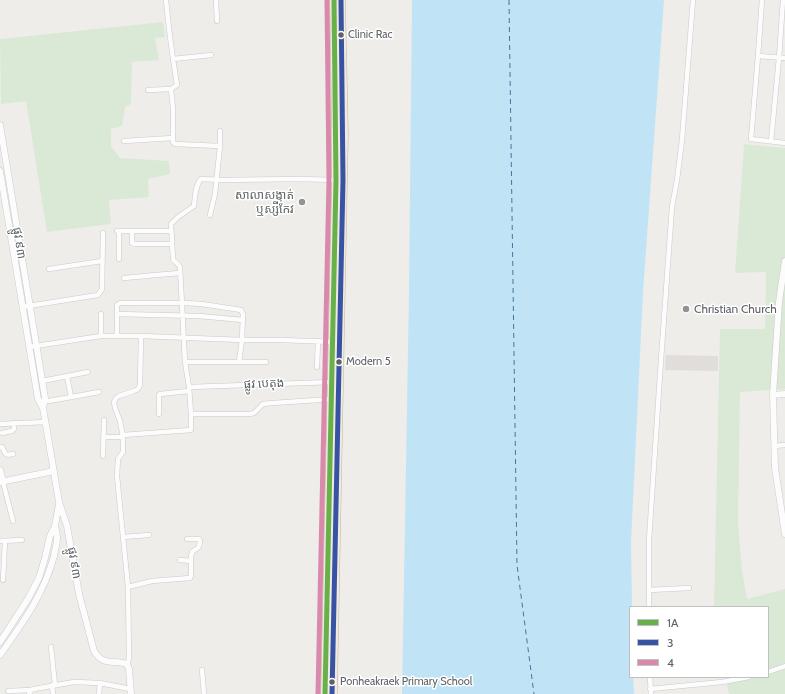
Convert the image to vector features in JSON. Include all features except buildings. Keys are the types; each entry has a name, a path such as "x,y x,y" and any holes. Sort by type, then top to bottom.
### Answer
{"highway":[{"path":"334,0 336,112 336,342"},
{"path":"333,694 335,382 344,133 341,0"},
{"path":"326,694 335,400"}],"street":[{"path":"148,90 171,89 177,85 166,0"},
{"path":"216,0 217,21"},
{"path":"649,606 650,536 672,207 682,140 693,0"},
{"path":"762,0 751,139 785,143"},
{"path":"771,141 783,0"},
{"path":"174,59 211,55"},
{"path":"758,56 785,58"},
{"path":"171,89 173,143 220,146"},
{"name":"ផ្លូវ ៩៣","path":"0,126 45,398 44,408 54,471 60,502 67,526 79,594 94,651 102,660 123,662 127,664"},
{"path":"210,215 217,180 220,132"},
{"path":"124,141 173,138"},
{"name":"ផ្លូវ ៩៣","path":"0,171 38,399 44,408"},
{"path":"103,437 191,430 180,273 179,265 173,259 171,223 194,206 198,180 201,178 217,180 336,180"},
{"path":"132,230 132,243 172,244"},
{"path":"119,259 118,231 171,231"},
{"path":"22,307 98,295 102,289 103,233"},
{"path":"49,269 102,261"},
{"path":"785,261 779,302 773,395 775,468 785,534"},
{"path":"124,278 180,273"},
{"path":"117,336 117,314 118,305 120,303 202,304 241,310 243,320 239,362"},
{"path":"100,336 101,314"},
{"path":"117,314 182,315 243,320"},
{"path":"29,347 100,336 336,342"},
{"path":"131,691 129,669 127,664 129,654 128,587 117,476 118,459 122,452 123,436 114,402 119,396 138,389 140,385 141,336"},
{"path":"317,367 318,342"},
{"path":"186,362 266,362"},
{"path":"42,381 88,372"},
{"path":"67,376 71,397"},
{"name":"ផ្លូវ បេតុង","path":"159,414 160,394 189,389 335,382"},
{"path":"44,401 49,402 99,392"},
{"path":"773,395 785,394"},
{"path":"191,414 250,414 254,413 263,404 335,400"},
{"path":"103,456 104,420"},
{"path":"0,424 46,422"},
{"path":"2,433 12,431 14,429 14,423"},
{"path":"774,446 785,445"},
{"path":"0,447 2,447 7,455 13,454"},
{"path":"0,470 1,482 13,521"},
{"path":"1,482 54,471"},
{"path":"0,642 28,599 38,578 45,558 50,536 55,526 60,502"},
{"path":"55,526 61,524 67,526"},
{"path":"0,655 35,603 46,580 57,544 55,526"},
{"path":"123,537 149,535"},
{"path":"128,587 152,581 190,578 192,552 198,549 200,540 187,539"},
{"path":"4,580 3,541 22,540"},
{"path":"180,560 191,561"},
{"path":"649,590 689,588"},
{"path":"51,647 53,694"},
{"path":"769,672 785,666"},
{"path":"202,670 204,694"},
{"path":"650,678 651,692 744,678"},
{"path":"8,690 30,692 34,689 74,682 100,683 131,691 136,694"},
{"path":"99,694 100,683"}],"shaded area":[{"path":"666,355 718,356 718,371 665,370"}],"green space":[{"path":"163,22 165,37 155,38 159,60 132,62 131,104 125,107 122,126 111,129 111,146 120,158 169,161 170,174 148,179 149,197 109,200 111,224 47,232 26,101 1,104 0,39"},
{"path":"744,144 785,148 785,389 740,392 738,523 742,570 747,599 785,589 785,694 729,694 727,685 729,678 769,678 769,606 714,606 720,329 765,329 766,272 735,273"}],"water":[{"path":"412,0 664,0 643,292 631,542 632,606 629,606 629,678 633,678 634,694 402,694 409,292"}],"ferry route":[{"path":"509,0 517,565 534,694"}],"transit line":[{"name":"4","path":"318,694 329,180 327,0"},
{"name":"1A","path":"325,694 336,180 334,0"},
{"name":"3","path":"332,694 343,180 341,0"}],"place":[{"name":"Clinic Rac","path":"341,35"},
{"name":"សាលាសង្កាត់ ឬស្សីកែវ","path":"302,202"},
{"name":"Christian Church","path":"686,309"},
{"name":"Modern 5","path":"339,362"},
{"name":"Ponheakraek Primary School","path":"332,682"}]}
